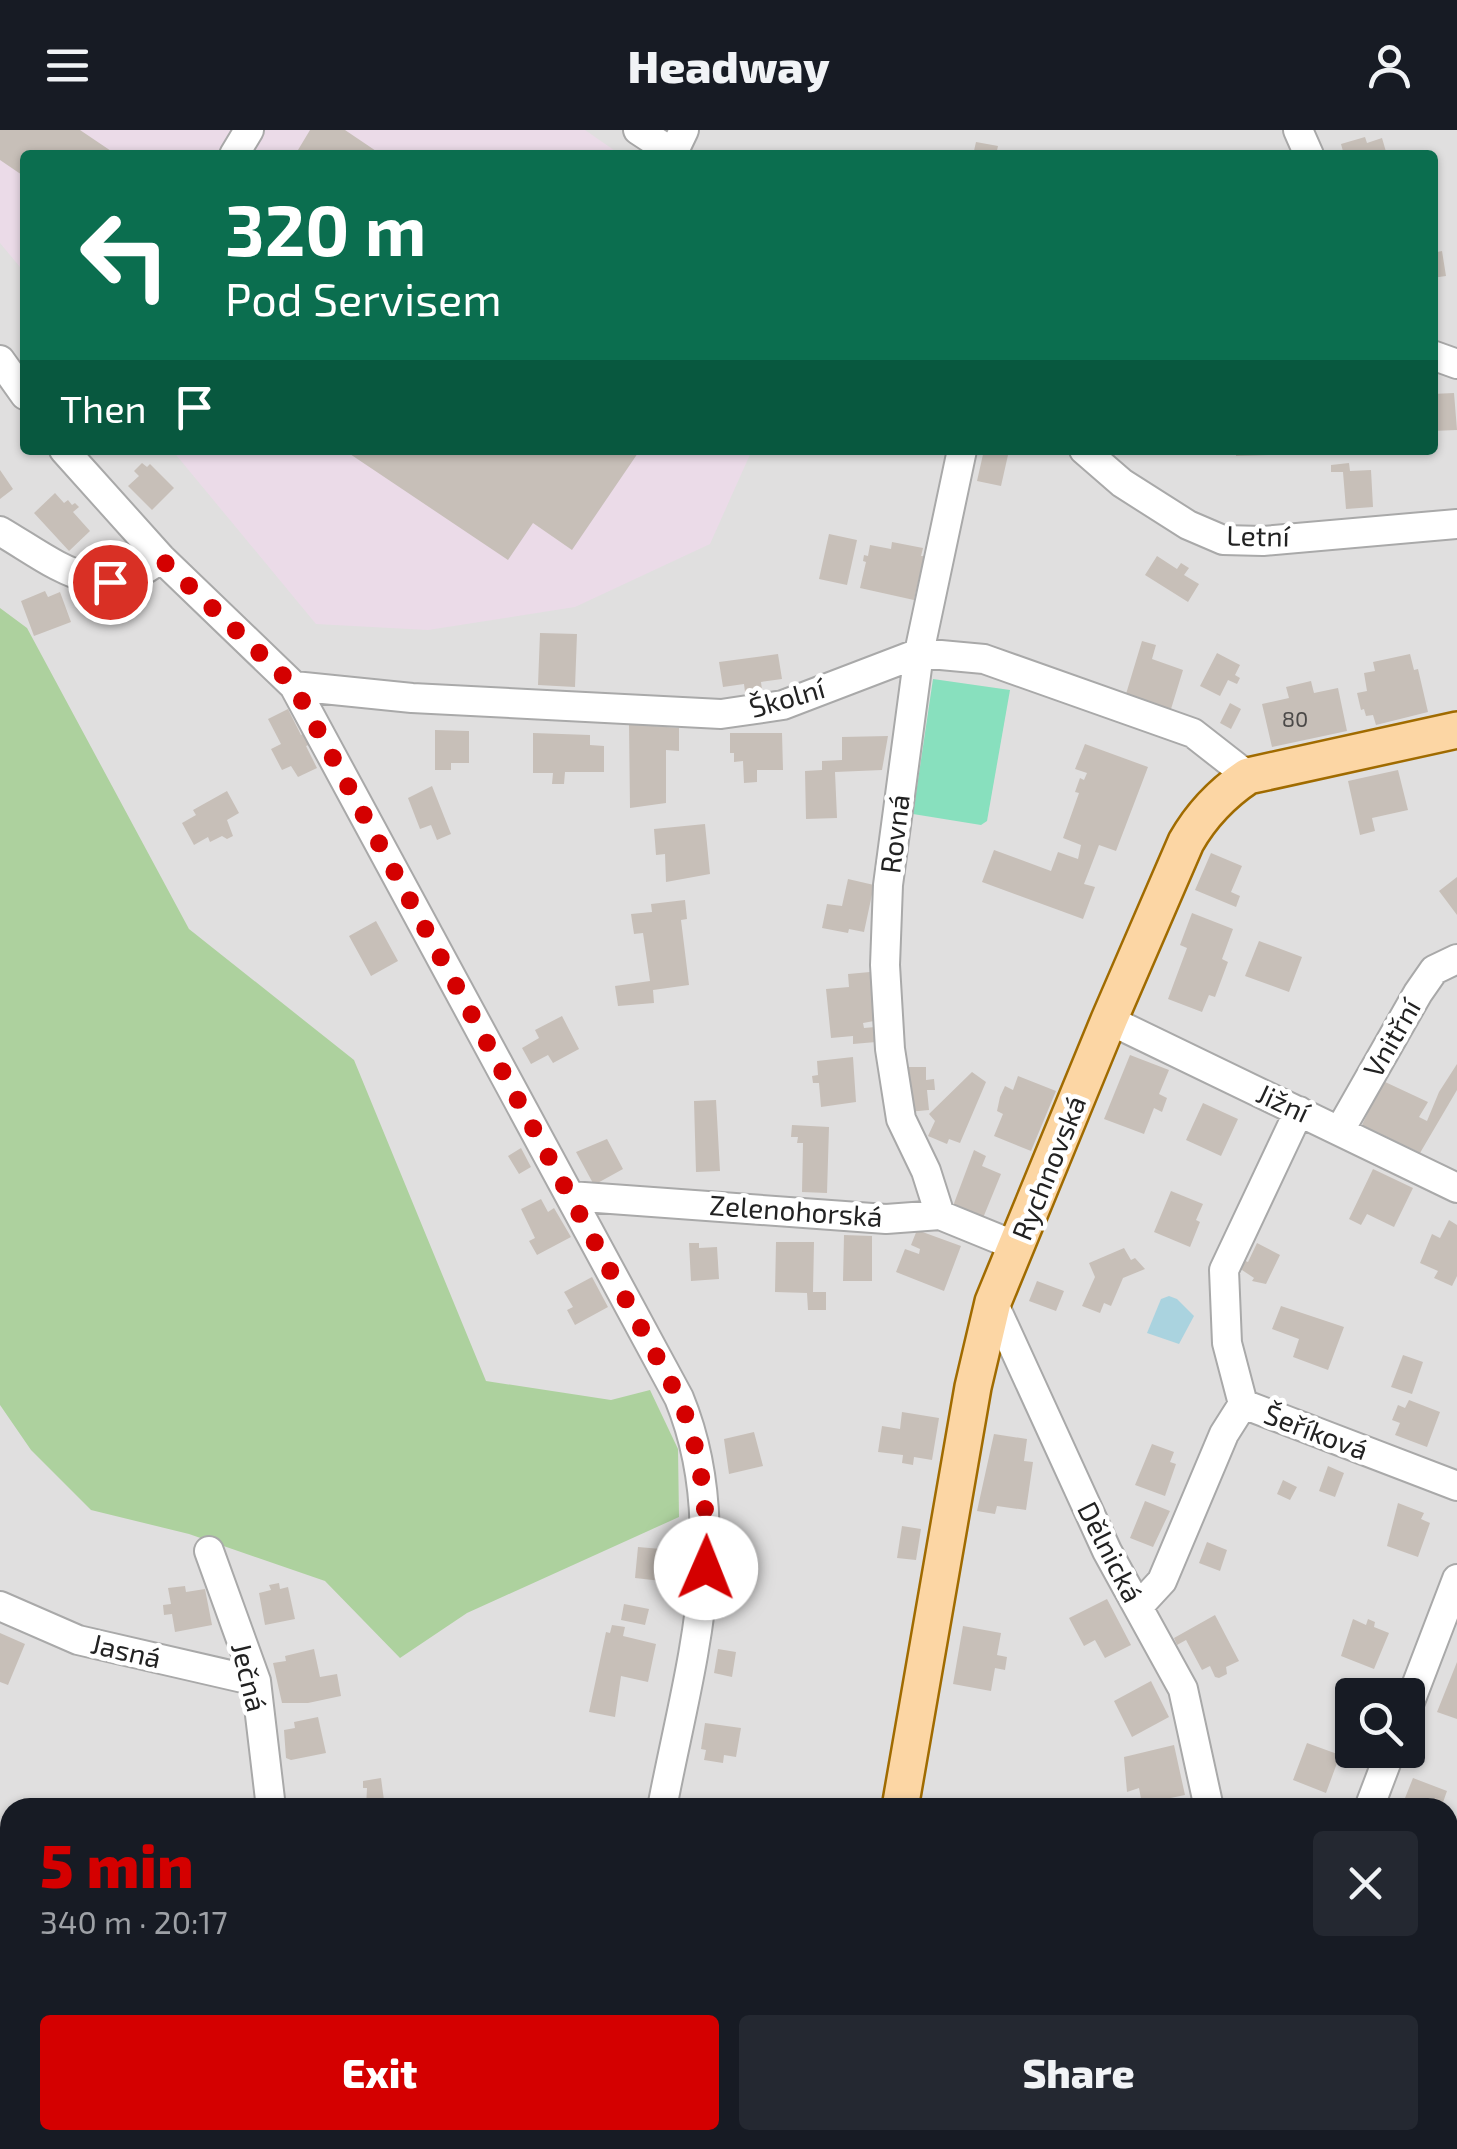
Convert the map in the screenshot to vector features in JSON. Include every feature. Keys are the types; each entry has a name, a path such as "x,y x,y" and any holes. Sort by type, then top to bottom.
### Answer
{"main road":[{"name":"Rychnovská","path":"902,1798 973,1387 993,1302 1171,875 1202,816 1229,788 1248,776 1457,730"}],"street":[{"path":"638,130 677,146"},
{"path":"0,360 20,388"},
{"path":"68,455 160,558 294,686 679,1398 697,1448 702,1476 706,1568 664,1798"},
{"name":"Rovná","path":"940,1215 926,1171 900,1119 890,1048 885,966 888,885 919,653 961,455"},
{"name":"Letní","path":"1099,456 1122,483 1188,525 1224,540 1263,541 1457,524"},
{"path":"0,531 79,576 110,582 142,574 160,558"},
{"name":"Školní","path":"294,686 412,698 734,713 783,705 919,653 984,659 1193,733 1248,776"},
{"name":"Vnitřní","path":"1340,1130 1418,993 1434,970 1457,958"},
{"name":"Jižní","path":"1109,1020 1457,1188"},
{"name":"Šeříková","path":"1299,1111 1224,1270 1227,1344 1243,1404 1457,1486"},
{"name":"Zelenohorská","path":"570,1196 886,1219 940,1215 1016,1246"},
{"name":"Dělnická","path":"993,1302 1107,1551 1183,1689 1206,1798"},
{"path":"1138,1608 1162,1581 1224,1434 1243,1404"},
{"name":"Ječná","path":"209,1550 256,1680 270,1798"},
{"path":"1419,1678 1457,1579"},
{"name":"Jasná","path":"0,1606 78,1640 256,1680"},
{"path":"1373,1798 1384,1768"}],"shaded area":[{"path":"0,130 1457,130 1457,1798 0,1798"},
{"path":"0,130 585,130 614,150 20,150 20,267 0,243"},
{"path":"176,455 750,455 710,544 575,607 428,630 316,624"}],"green space":[{"path":"0,608 27,628 189,929 354,1060 486,1381 611,1400 650,1390 678,1449 679,1517 467,1613 400,1658 325,1581 189,1534 91,1510 31,1450 0,1405"},
{"path":"933,679 1010,690 987,821 981,825 913,814"}],"water":[{"path":"1169,1296 1194,1316 1179,1344 1147,1333 1161,1299"}],"building":[{"path":"0,130 80,130 110,150 20,150 20,174 0,160"},
{"path":"310,130 345,130 375,150 298,150"},
{"path":"1365,137 1367,143 1382,138 1386,150 1343,150 1341,144"},
{"path":"976,142 998,146 997,150 974,150"},
{"path":"1442,251 1446,276 1438,277 1438,252"},
{"path":"1454,393 1457,430 1438,431 1438,394"},
{"path":"351,455 637,455 572,550 533,523 508,560"},
{"path":"983,455 1008,455 1001,486 977,481"},
{"path":"142,463 147,467 150,464 174,488 152,510 128,486 139,476 134,471"},
{"path":"1349,463 1350,471 1371,470 1373,507 1346,509 1343,472 1331,472 1331,465"},
{"path":"0,470 13,489 0,499"},
{"path":"55,493 64,503 68,500 79,507 73,512 90,531 69,551 34,513"},
{"path":"829,534 857,540 847,585 819,579"},
{"path":"892,542 923,548 914,600 860,588 864,555 868,556 870,545 891,549"},
{"path":"1157,556 1177,569 1181,563 1189,568 1184,575 1199,584 1188,602 1145,575"},
{"path":"45,591 48,597 60,592 71,622 34,636 21,601"},
{"path":"540,633 577,634 575,687 538,685"},
{"path":"1142,641 1156,645 1152,659 1183,670 1171,709 1126,694"},
{"path":"1217,653 1240,665 1235,675 1240,678 1237,684 1228,680 1220,696 1200,686"},
{"path":"778,654 782,679 761,682 762,690 745,692 744,684 723,687 719,662"},
{"path":"1410,654 1414,670 1418,669 1428,712 1376,725 1373,715 1366,716 1361,710 1357,693 1367,691 1364,673 1375,671 1373,662"},
{"path":"1311,681 1314,693 1338,688 1347,731 1272,747 1262,704 1289,698 1286,687"},
{"path":"1230,703 1241,709 1231,729 1220,723"},
{"path":"288,709 301,735 306,732 311,744 306,746 317,768 298,777 291,766 282,770 271,749 281,744 268,719"},
{"path":"629,724 679,728 679,751 666,750 666,803 630,808"},
{"path":"435,730 469,731 469,763 451,763 451,770 435,770"},
{"path":"533,733 590,735 590,745 604,746 604,772 565,772 564,784 552,784 553,773 533,773"},
{"path":"730,733 782,733 783,770 757,770 757,782 744,783 743,761 734,762 734,753 730,753"},
{"path":"888,736 882,770 835,772 837,818 806,819 805,771 822,770 822,761 842,760 842,737"},
{"path":"1085,744 1148,767 1116,851 1099,845 1084,884 1095,887 1083,919 982,882 994,850 1051,871 1058,852 1078,859 1081,845 1063,838 1079,793 1075,792 1080,778 1084,780 1087,773 1075,769"},
{"path":"1398,770 1408,810 1372,818 1375,831 1360,835 1348,781"},
{"path":"432,786 451,834 437,840 431,825 420,829 408,798"},
{"path":"227,791 239,813 227,820 233,836 210,842 208,837 194,845 182,823 196,815 193,810"},
{"path":"705,824 710,874 666,882 665,854 656,855 654,829"},
{"path":"1211,853 1242,866 1231,892 1240,896 1236,907 1195,890"},
{"path":"1457,877 1457,915 1439,891"},
{"path":"848,879 874,885 864,932 822,928 827,904 842,906"},
{"path":"685,900 687,919 681,920 689,985 653,990 654,1003 618,1006 615,986 650,981 643,933 634,934 631,914 652,912 651,904"},
{"path":"1192,913 1233,929 1222,959 1228,962 1215,997 1209,995 1202,1012 1168,999 1187,948 1180,945"},
{"path":"376,921 398,961 371,976 349,936"},
{"path":"1259,941 1302,957 1289,992 1245,976"},
{"path":"870,972 874,1021 863,1023 864,1028 875,1027 876,1042 853,1044 853,1036 831,1038 826,989 849,987 848,974"},
{"path":"562,1016 579,1049 553,1063 548,1055 531,1064 522,1048 539,1038 535,1030"},
{"path":"1130,1055 1169,1070 1159,1094 1167,1098 1162,1112 1154,1108 1144,1134 1104,1119"},
{"path":"853,1057 856,1102 821,1107 819,1083 813,1083 812,1076 818,1075 817,1061"},
{"path":"1457,1064 1457,1090 1420,1153 1362,1125 1383,1081 1428,1102 1419,1117 1427,1121"},
{"path":"904,1067 926,1067 926,1080 934,1079 935,1090 927,1090 929,1110 908,1112"},
{"path":"972,1072 986,1082 960,1143 949,1139 947,1144 928,1136 935,1121 929,1114"},
{"path":"1018,1076 1056,1091 1031,1151 994,1136 1003,1114 997,1111 1000,1097 1005,1086 1013,1090"},
{"path":"716,1100 720,1171 696,1172 694,1101"},
{"path":"1203,1103 1238,1119 1221,1156 1186,1140"},
{"path":"792,1125 829,1127 827,1193 802,1192 803,1143 797,1143 798,1137 791,1137"},
{"path":"607,1139 623,1169 594,1185 576,1152"},
{"path":"521,1148 531,1167 519,1174 508,1156"},
{"path":"974,1150 986,1156 982,1166 1001,1174 983,1218 953,1206"},
{"path":"1373,1169 1413,1188 1394,1227 1367,1214 1361,1225 1349,1219"},
{"path":"1171,1191 1203,1204 1190,1247 1154,1232"},
{"path":"541,1199 548,1212 554,1208 571,1237 537,1255 529,1241 535,1238 521,1209"},
{"path":"1449,1220 1457,1225 1457,1276 1452,1286 1434,1278 1438,1271 1420,1263 1432,1234 1440,1238"},
{"path":"917,1230 961,1246 944,1291 896,1272 905,1249 919,1254 920,1249 911,1245"},
{"path":"844,1235 872,1236 872,1281 843,1281"},
{"path":"776,1242 814,1242 813,1292 826,1292 826,1310 808,1310 807,1293 775,1292"},
{"path":"689,1243 699,1243 699,1248 717,1247 719,1279 691,1281"},
{"path":"1257,1243 1280,1255 1266,1284 1252,1281 1254,1278 1239,1268 1243,1260 1248,1262"},
{"path":"1124,1248 1131,1260 1135,1258 1145,1269 1123,1278 1111,1306 1104,1303 1100,1313 1082,1306 1095,1277 1089,1263"},
{"path":"592,1277 608,1307 575,1325 567,1310 573,1307 564,1292"},
{"path":"1037,1281 1064,1291 1056,1311 1029,1301"},
{"path":"1281,1306 1344,1327 1328,1370 1293,1357 1299,1339 1272,1329"},
{"path":"1403,1355 1423,1362 1412,1394 1391,1387"},
{"path":"1409,1400 1440,1412 1427,1447 1395,1435 1400,1423 1392,1420 1398,1405 1405,1408"},
{"path":"902,1412 939,1418 932,1460 914,1457 913,1465 902,1463 903,1455 878,1452 882,1426 900,1429"},
{"path":"754,1432 763,1466 729,1474 724,1439"},
{"path":"994,1434 1027,1439 1024,1461 1033,1462 1026,1510 997,1506 995,1514 977,1511"},
{"path":"1152,1444 1174,1452 1170,1462 1176,1464 1165,1496 1135,1485"},
{"path":"1328,1466 1344,1473 1335,1497 1319,1491"},
{"path":"1283,1480 1297,1487 1290,1500 1277,1494"},
{"path":"1145,1501 1170,1511 1153,1547 1130,1538"},
{"path":"1398,1503 1424,1513 1421,1519 1430,1523 1418,1557 1387,1546"},
{"path":"902,1526 921,1529 916,1560 897,1558"},
{"path":"1207,1542 1227,1550 1220,1571 1199,1563"},
{"path":"638,1547 673,1550 670,1582 635,1578"},
{"path":"279,1583 280,1589 288,1587 295,1619 265,1625 259,1593"},
{"path":"185,1586 186,1592 205,1589 212,1625 175,1632 172,1614 164,1615 163,1605 171,1604 168,1588"},
{"path":"1107,1599 1131,1645 1105,1658 1095,1640 1084,1646 1069,1618"},
{"path":"624,1604 649,1609 645,1625 621,1620"},
{"path":"1215,1615 1239,1661 1226,1667 1227,1674 1219,1678 1210,1666 1202,1670 1186,1640 1177,1645 1174,1638"},
{"path":"1353,1619 1366,1625 1368,1619 1375,1622 1374,1627 1389,1633 1374,1669 1341,1656"},
{"path":"612,1625 625,1627 623,1636 656,1644 648,1682 621,1676 615,1717 589,1712 606,1632 610,1633"},
{"path":"963,1626 1001,1633 997,1655 1007,1657 1005,1670 995,1668 991,1691 953,1684"},
{"path":"0,1633 25,1644 8,1685 0,1682"},
{"path":"314,1649 320,1677 337,1674 341,1696 308,1703 282,1703 273,1663"},
{"path":"718,1649 736,1652 732,1677 714,1673"},
{"path":"1457,1662 1457,1719 1437,1712"},
{"path":"1151,1681 1169,1717 1132,1737 1114,1701"},
{"path":"318,1717 326,1753 286,1758 284,1730 295,1728 294,1722"},
{"path":"705,1723 741,1728 736,1757 724,1755 723,1763 704,1760 706,1750 701,1749"},
{"path":"1307,1743 1335,1753 1335,1768 1326,1793 1293,1780"},
{"path":"1174,1745 1185,1795 1141,1798 1139,1788 1127,1792 1124,1757"},
{"path":"381,1778 384,1798 366,1798 363,1781"},
{"path":"1413,1778 1447,1791 1445,1798 1405,1798"}],"route":[{"path":"110,582 142,574 160,558 294,686 679,1398 697,1448 702,1476 706,1568"}]}
